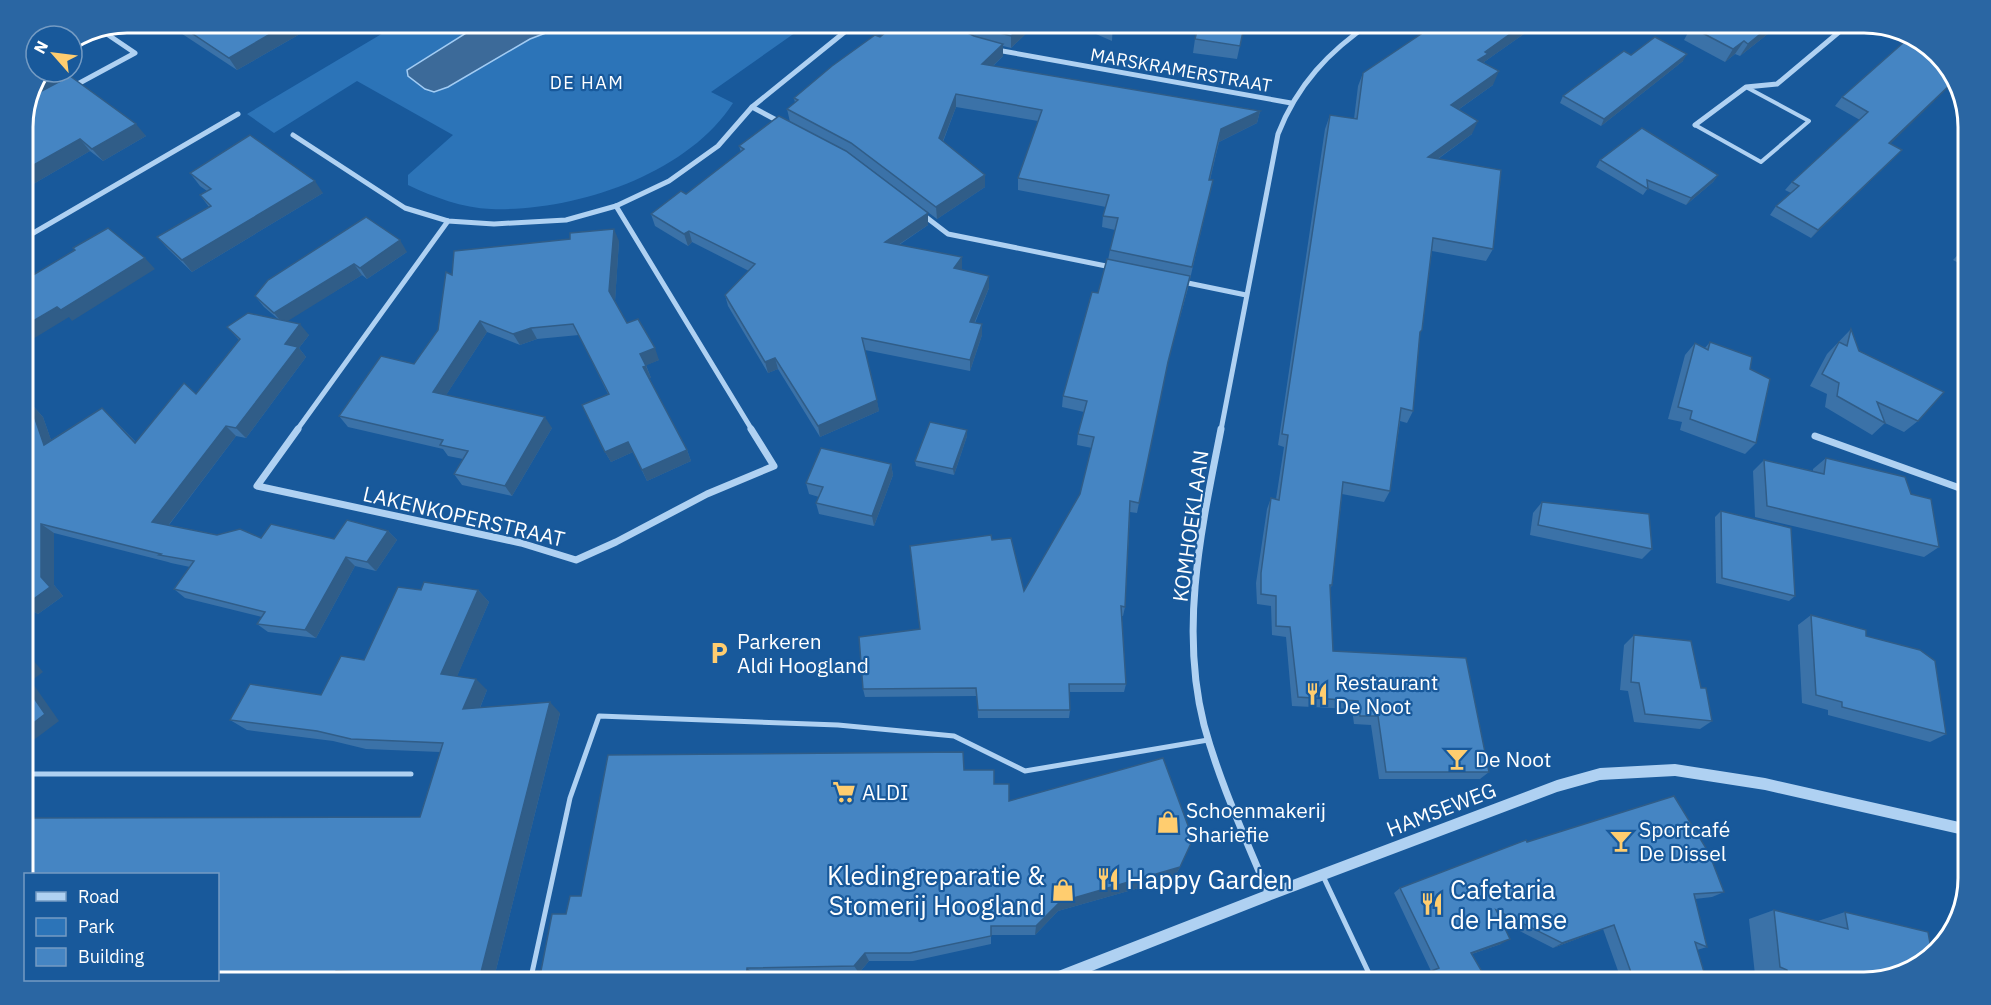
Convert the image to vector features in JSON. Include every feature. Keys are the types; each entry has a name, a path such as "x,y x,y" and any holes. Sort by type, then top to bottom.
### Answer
{"street":[{"path":"293,135 405,208 448,221 494,224 566,220 616,206 669,181 718,146 752,107 843,33"},
{"name":"KOMHOEKLAAN","path":"1269,895 1208,740 1198,699 1195,666 1196,577 1202,527 1278,134 1291,103 1319,66 1337,48 1357,33"},
{"path":"1695,125 1746,87 1777,84 1838,33"},
{"path":"66,90 135,53 109,35"},
{"name":"MARSKRAMERSTRAAT","path":"986,47 1018,55 1291,103"},
{"path":"752,107 791,128"},
{"path":"33,233 238,114"},
{"name":"LAKENKOPERSTRAAT","path":"448,221 257,486 521,543 576,560 616,542 707,494 774,466 616,206"},
{"path":"912,206 948,234 1120,269"},
{"path":"1177,280 1246,295"},
{"path":"1815,436 1958,488"},
{"name":"HAMSEWEG","path":"1073,972 1557,786 1600,774 1675,770 1765,784 1958,828"}],"lane":[{"path":"1695,125 1761,162 1809,121 1746,87"},
{"path":"532,972 570,798 599,716 838,725 954,736 1024,771 1208,740"},
{"path":"33,774 411,774"},
{"path":"1322,876 1368,972"}],"green space":[{"path":"383,33 466,33 407,70 434,92 448,87 530,39 546,33 795,33 711,92 733,103 713,128 687,150 658,169 626,184 557,204 523,208 470,207 408,185 408,175 453,135 357,81 274,133 247,114"}],"shaded area":[{"path":"466,33 546,33 530,39 448,87 434,92 425,89 408,76 407,70"}],"building":[{"path":"192,33 272,33 229,58"},
{"path":"885,33 968,33 1003,44 982,64 1260,111 1221,129 1209,180 1213,180 1192,267 1110,250 1118,218 1103,216 1109,195 1018,178 1042,110 956,94 939,138 985,175 936,207 851,143 787,109 798,100 794,98 832,66 875,35 880,37"},
{"path":"1196,33 1243,33 1240,46 1195,39"},
{"path":"1423,33 1512,33 1485,52 1488,54 1478,60 1499,71 1451,105 1478,121 1428,157 1501,170 1493,249 1433,238 1420,332 1413,411 1401,408 1390,491 1343,482 1332,585 1330,585 1333,651 1466,658 1489,772 1386,772 1378,716 1360,716 1358,701 1298,697 1290,627 1276,626 1276,596 1261,594 1261,573 1271,498 1279,500 1288,435 1282,434 1330,115 1357,119 1363,73"},
{"path":"1702,33 1762,33 1748,44 1744,41 1733,49"},
{"path":"1655,37 1687,54 1604,119 1563,96 1624,51 1631,55"},
{"path":"1904,42 1926,56 1935,65 1949,86 1889,143 1902,150 1818,230 1776,206 1799,186 1792,182 1868,112 1842,97"},
{"path":"55,84 81,84 136,124 92,149 80,139 33,165 33,121 40,92"},
{"path":"779,116 846,151 928,213 885,242 962,257 954,268 989,276 970,322 982,324 970,360 862,338 877,400 818,426 775,358 765,362 725,295 755,264 689,231 684,234 651,214 681,191 686,194 744,149 739,146"},
{"path":"1642,128 1718,175 1691,198 1647,180 1648,189 1600,160"},
{"path":"250,135 315,181 182,260 157,237 211,206 200,195 211,189 190,173"},
{"path":"366,217 400,240 360,268 354,264 274,313 255,296 268,280"},
{"path":"108,228 145,258 61,310 57,307 33,321 33,275 75,250 73,248"},
{"path":"614,229 609,291 627,323 638,319 655,348 640,354 646,366 643,367 687,450 642,470 628,442 605,452 582,405 609,394 573,324 531,328 513,334 480,321 433,392 545,417 505,486 454,474 468,451 440,445 443,440 339,416 381,356 414,364 438,330 446,272 452,275 454,251 570,239 570,233"},
{"path":"1107,259 1190,276 1168,362 1139,503 1130,501 1125,607 1121,606 1126,684 1069,684 1070,710 978,710 976,688 863,689 859,637 920,629 910,546 991,535 992,540 1011,538 1024,591 1080,494 1094,437 1078,434 1087,401 1063,396 1092,292 1098,293"},
{"path":"248,313 300,324 285,344 298,347 236,428 226,426 152,522 217,535 240,529 261,538 271,524 334,539 347,520 388,531 367,562 346,557 305,630 257,624 265,612 174,589 194,561 159,555 161,554 41,524 41,577 50,587 33,599 33,413 44,445 102,408 135,443 184,383 196,394 240,339 227,327"},
{"path":"1851,329 1859,351 1944,392 1918,421 1877,402 1885,423 1837,396 1839,383 1822,374 1839,342 1847,346"},
{"path":"1710,342 1752,357 1750,369 1770,379 1756,443 1690,419 1692,411 1678,407 1695,343 1708,350"},
{"path":"930,422 967,430 953,469 915,461"},
{"path":"821,448 891,464 872,516 816,503 823,487 806,483"},
{"path":"1826,458 1905,477 1911,494 1931,499 1939,547 1767,506 1764,460 1824,474"},
{"path":"1542,502 1649,514 1652,549 1538,525"},
{"path":"1721,511 1791,528 1795,596 1722,578"},
{"path":"424,582 478,590 441,674 476,679 463,709 550,702 481,972 219,972 219,873 33,873 33,818 420,817 443,743 351,739 317,731 230,720 250,684 321,695 341,656 364,660 398,587 421,590"},
{"path":"1811,615 1866,630 1866,636 1920,650 1935,661 1946,734 1842,707 1842,702 1816,695"},
{"path":"1634,635 1691,641 1701,688 1706,688 1712,721 1645,714 1639,683 1631,682"},
{"path":"33,697 45,714 33,723"},
{"path":"963,752 964,770 994,770 994,784 1009,784 1009,801 1163,758 1193,839 1180,867 1060,902 1036,926 991,926 991,936 910,953 865,953 854,966 747,968 747,972 541,972 552,914 566,914 570,896 581,896 608,755"},
{"path":"1674,796 1709,853 1724,892 1694,894 1707,947 1695,942 1704,972 1631,972 1614,925 1562,943 1496,910 1510,939 1471,953 1482,972 1429,972 1439,968 1400,888 1526,840 1527,842"},
{"path":"1774,910 1848,929 1845,912 1928,932 1930,945 1926,949 1900,965 1888,969 1864,972 1787,972 1780,967"}],"place":[{"name":"Parkeren Aldi Hoogland","path":"719,653"},
{"name":"Restaurant De Noot","path":"1317,694"},
{"name":"De Noot","path":"1457,759"},
{"name":"ALDI","path":"844,792"},
{"name":"Schoenmakerij Shariefie","path":"1168,822"},
{"name":"Sportcafé De Dissel","path":"1621,841"},
{"name":"Happy Garden","path":"1108,879"},
{"name":"Kledingreparatie & Stomerij Hoogland","path":"1063,890"},
{"name":"Cafetaria de Hamse","path":"1432,904"}],"district":[{"name":"DE HAM","path":"587,82"}]}
